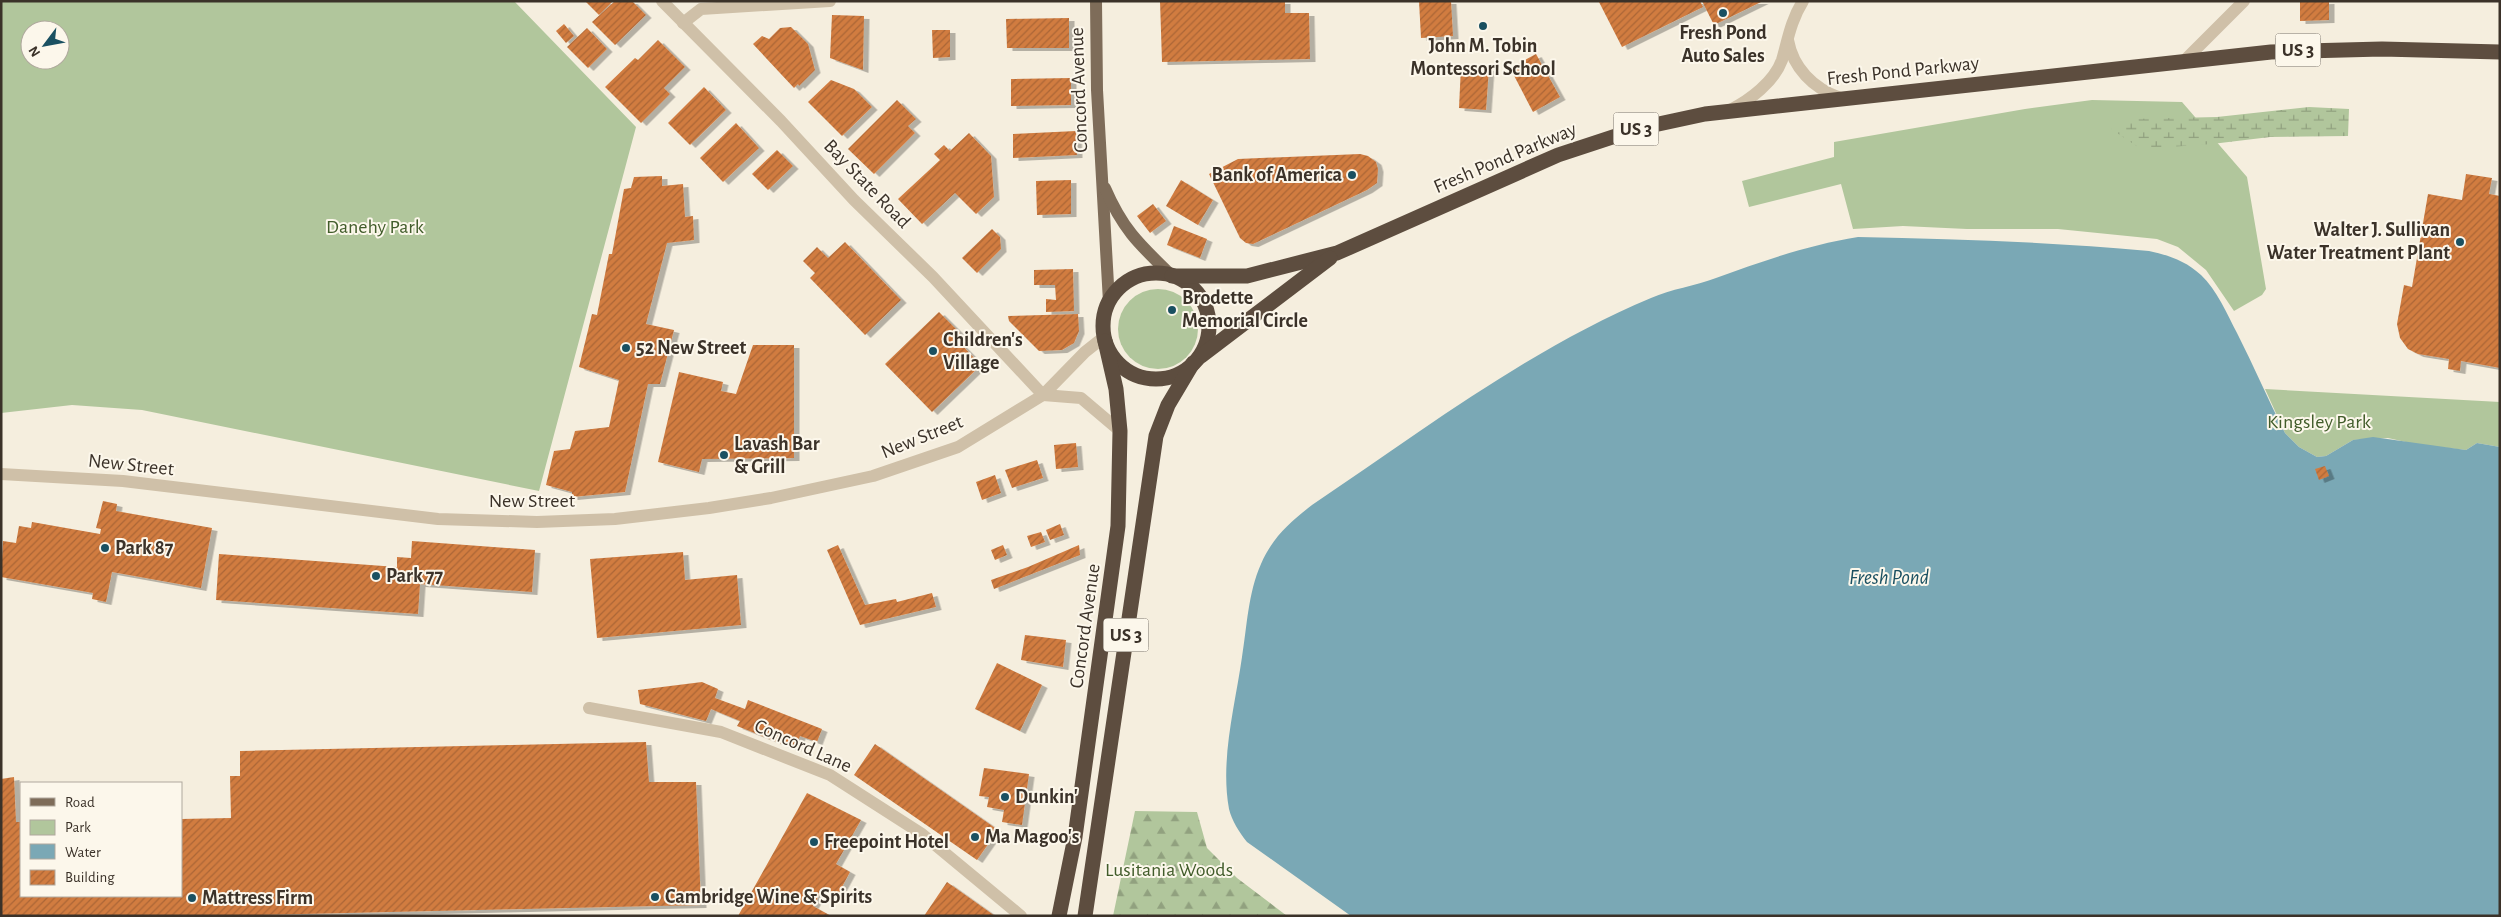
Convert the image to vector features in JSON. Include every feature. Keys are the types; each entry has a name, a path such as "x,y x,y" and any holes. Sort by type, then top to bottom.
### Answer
{"highway":[{"name":"Fresh Pond Parkway","path":"1172,276 1247,276 1337,253 1486,185 1566,152 1648,126 1730,110 2185,60 2307,50 2500,52"},
{"name":"Fresh Pond Parkway","path":"1196,361 1337,253"},
{"name":"US 3","path":"1105,339 1104,317 1109,302 1120,287 1136,277 1154,274 1172,276"},
{"path":"1105,339 1110,353 1119,364 1143,378 1170,377 1183,372 1196,361 1208,335 1206,311 1193,289 1172,276"},
{"name":"Concord Avenue","path":"1059,916 1070,870 1115,556 1121,478 1120,431 1116,389 1105,339"},
{"name":"Concord Avenue","path":"1085,916 1156,436 1168,405 1196,361"}],"main road":[{"name":"Concord Avenue","path":"1096,1 1101,178 1109,302"},
{"name":"Concord Avenue","path":"1101,178 1122,223 1172,276"}],"street":[{"name":"Bay State Road","path":"662,1 781,121 854,200 933,277 1043,395"},
{"path":"683,23 700,10 830,1"},
{"path":"1730,110 1748,99 1773,77 1781,61 1788,36 1803,1"},
{"path":"2185,60 2244,1"},
{"path":"1788,36 1791,54 1807,78 1822,90 1840,98"},
{"name":"New Street","path":"1,474 123,481 438,519 537,522 615,519 709,508 771,498 874,476 958,447 1043,395 1085,352 1105,339"},
{"path":"1043,395 1081,398 1120,431"},
{"name":"Concord Lane","path":"589,708 722,732 830,775 922,834 1022,916"}],"green space":[{"name":"Danehy Park","path":"1,1 514,1 636,127 539,491 142,410 72,405 1,413"},
{"path":"2092,100 2182,102 2247,177 2266,289 2262,295 2234,311 2206,270 2178,247 2157,239 2058,229 1967,229 1903,226 1853,229 1841,184 1749,207 1742,181 1834,157 1834,142 2025,109"},
{"path":"2309,107 2349,109 2348,136 2270,137 2212,144 2141,149 2111,129 2132,119 2217,117"},
{"path":"1158,289 1173,292 1186,301 1195,314 1198,329 1195,344 1186,357 1173,366 1158,369 1143,366 1130,357 1121,344 1118,329 1121,314 1130,301 1143,292"},
{"name":"Kingsley Park","path":"2265,389 2500,402 2500,447 2477,443 2466,450 2419,445 2388,438 2353,440 2326,456 2317,457 2299,447 2285,433"},
{"name":"Lusitania Woods","path":"1135,811 1197,812 1207,848 1237,878 1287,916 1113,916"}],"water":[{"name":"Fresh Pond","path":"1858,237 2076,245 2149,251 2170,257 2183,262 2195,270 2212,288 2243,345 2285,433 2299,447 2317,457 2326,456 2353,440 2373,437 2466,450 2477,443 2500,447 2500,916 1351,916 1247,842 1236,826 1229,809 1226,771 1227,752 1253,587 1265,555 1276,538 1289,524 1312,505 1477,393 1562,342 1606,319 1667,292 1708,281 1803,249"}],"building":[{"path":"585,1 613,1 599,15"},
{"path":"615,1 632,1 646,15 615,45 592,22"},
{"path":"1160,1 1285,1 1285,13 1309,13 1310,59 1162,62"},
{"path":"1419,1 1451,1 1453,36 1421,38"},
{"path":"1700,1 1703,7 1622,47 1599,2"},
{"name":"Fresh Pond Auto Sales","path":"1702,1 1763,1 1714,25"},
{"path":"2329,1 2329,20 2300,21 2300,2"},
{"path":"832,15 864,16 863,70 830,58"},
{"path":"1069,18 1069,48 1007,48 1006,19"},
{"path":"564,24 574,36 566,43 556,31"},
{"path":"791,27 808,44 815,70 799,86 798,84 794,88 753,44 762,36 769,39 780,28"},
{"path":"587,28 607,49 588,68 567,47"},
{"path":"932,30 950,30 950,57 933,58"},
{"path":"658,40 685,67 664,88 670,94 641,123 605,87 635,58 638,60"},
{"path":"1536,54 1560,97 1533,112 1510,68"},
{"path":"1461,66 1489,68 1486,110 1459,108"},
{"path":"1071,78 1071,105 1011,106 1011,79"},
{"path":"831,80 854,89 872,107 842,136 808,102"},
{"path":"704,87 726,110 690,145 668,123"},
{"path":"897,100 916,119 908,126 915,133 874,174 848,149"},
{"path":"736,123 759,148 723,182 700,158"},
{"path":"1076,131 1077,155 1013,158 1013,134"},
{"path":"969,133 991,156 994,197 976,214 955,193 922,224 898,199 940,160 934,154 944,145 950,151"},
{"path":"777,150 793,166 768,190 752,174"},
{"path":"1360,154 1368,156 1376,162 1378,169 1377,183 1367,190 1253,244 1246,243 1240,238 1209,174 1238,159"},
{"name":"Walter J. Sullivan Water Treatment Plant","path":"2466,174 2492,178 2489,194 2500,196 2500,368 2461,361 2460,371 2448,369 2449,359 2418,354 2408,349 2400,338 2397,324 2404,285 2412,287 2428,194 2462,200"},
{"name":"52 New Street","path":"662,176 662,186 683,184 685,217 693,216 694,240 667,243 646,324 674,330 660,384 648,384 625,492 572,497 572,492 546,485 554,451 570,449 575,431 609,427 619,380 579,367 592,314 597,315 609,254 612,254 624,189 631,188 634,177"},
{"path":"1071,180 1071,214 1037,215 1036,181"},
{"path":"1181,180 1213,200 1198,225 1166,206"},
{"path":"1153,204 1166,221 1150,233 1137,216"},
{"path":"1174,226 1207,239 1200,258 1167,245"},
{"path":"992,229 1000,237 1001,249 977,273 962,258"},
{"path":"845,242 901,300 865,335 810,278 815,273 803,261 817,247 828,258"},
{"path":"1073,269 1074,311 1046,312 1046,299 1056,300 1055,285 1034,285 1034,270"},
{"name":"Children's Village","path":"939,312 960,333 955,338 981,365 932,412 885,364"},
{"path":"1078,314 1079,331 1074,343 1062,350 1039,351 1009,321 1008,316"},
{"path":"753,345 794,345 794,458 702,459 699,472 658,462 679,372 723,382 721,391 736,394"},
{"path":"1076,443 1078,467 1056,469 1054,445"},
{"path":"1037,460 1043,478 1012,488 1005,470"},
{"path":"2325,466 2329,476 2319,480 2315,469"},
{"path":"995,475 1001,493 982,500 976,482"},
{"name":"Park 87","path":"103,501 117,504 116,511 212,528 201,588 112,572 106,602 92,599 93,593 1,577 3,541 16,543 19,526 31,528 32,522 100,534 101,529 96,528"},
{"path":"1060,524 1064,535 1050,540 1046,530"},
{"path":"1041,532 1045,542 1031,547 1027,536"},
{"name":"Park 77","path":"412,541 535,550 532,592 420,584 418,614 216,600 219,554 397,567 397,557 411,558"},
{"path":"838,545 865,605 896,599 897,602 932,593 936,607 860,625 827,550"},
{"path":"1003,545 1007,555 995,560 991,550"},
{"path":"1079,545 1080,555 994,589 991,580 1028,567"},
{"path":"683,552 685,580 737,575 741,625 597,638 590,559"},
{"path":"1025,635 1066,640 1063,667 1021,660"},
{"path":"997,663 1042,685 1020,731 975,709"},
{"path":"702,682 718,689 715,698 745,709 748,700 822,729 817,742 800,736 795,749 737,726 740,721 711,709 706,721 640,704 638,690"},
{"path":"646,742 649,782 696,782 701,905 209,916 1,916 1,779 14,777 16,822 20,822 20,897 182,897 182,819 231,818 230,776 240,776 240,751"},
{"path":"875,744 998,830 977,860 854,775"},
{"name":"Dunkin'","path":"984,768 1029,774 1022,825 1002,822 1004,810 987,807 989,797 979,796"},
{"name":"Freepoint Hotel","path":"807,793 861,820 836,864 850,872 836,898 822,890 813,906 831,916 738,916"},
{"path":"947,882 995,916 924,916"}],"place":[{"name":"Fresh Pond Auto Sales","path":"1723,13"},
{"name":"John M. Tobin Montessori School","path":"1483,26"},
{"name":"Bank of America","path":"1352,175"},
{"name":"Walter J. Sullivan Water Treatment Plant","path":"2460,242"},
{"name":"Brodette Memorial Circle","path":"1172,310"},
{"name":"52 New Street","path":"626,348"},
{"name":"Children's Village","path":"933,351"},
{"name":"Lavash Bar & Grill","path":"724,455"},
{"name":"Park 87","path":"105,548"},
{"name":"Park 77","path":"376,576"},
{"name":"Dunkin'","path":"1005,797"},
{"name":"Ma Magoo's","path":"975,837"},
{"name":"Freepoint Hotel","path":"814,842"},
{"name":"Cambridge Wine & Spirits","path":"655,897"},
{"name":"Mattress Firm","path":"192,898"}]}
